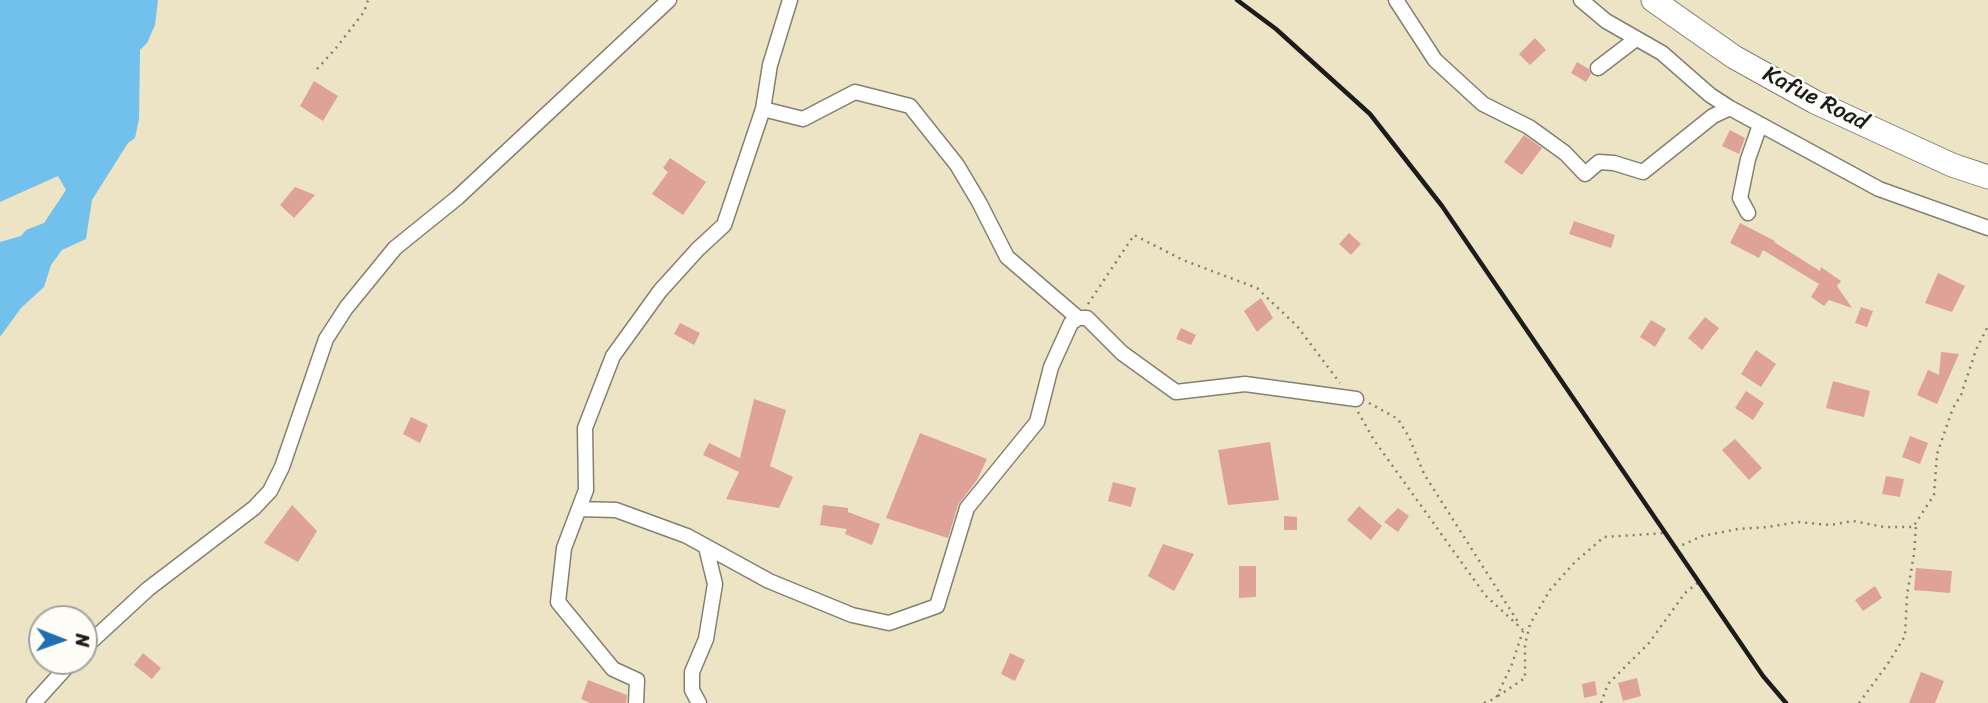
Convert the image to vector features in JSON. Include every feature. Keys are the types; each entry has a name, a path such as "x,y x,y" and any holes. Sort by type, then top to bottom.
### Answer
{"highway":[{"name":"Kafue Road","path":"1653,0 1734,57 1815,102 1952,164 1988,177"}],"street":[{"path":"98,635 148,589 254,508 270,491 282,467 326,339 346,308 396,248 457,198 669,0"},
{"path":"636,703 636,680 613,669 558,602 564,548 586,490 584,428 613,356 660,291 724,225 763,109 770,65 790,0"},
{"path":"1396,0 1435,60 1454,78 1483,104 1529,127 1565,153 1585,174 1599,162 1614,163 1643,172 1713,116 1730,108"},
{"path":"1581,0 1605,21 1662,53 1710,94 1760,125 1879,189 1988,228"},
{"path":"1598,68 1636,39"},
{"path":"763,109 803,119 855,92 910,106 957,165 1007,257 1078,318"},
{"path":"1748,213 1740,198 1748,159 1760,125"},
{"path":"579,509 616,510 687,536 769,580 852,615 889,623 937,606 967,509 1037,422 1051,367 1071,323 1078,318 1087,318 1122,353 1176,392 1245,384 1356,399"},
{"path":"699,703 692,690 692,672 712,617 715,584 706,547"},
{"path":"34,703 59,675"}],"path":[{"path":"317,69 364,12 368,0"},
{"path":"1676,548 1702,536 1798,522 1830,525 1853,520 1884,527 1913,527 1934,495 1937,454 1976,350 1988,326"},
{"path":"1356,399 1398,419 1424,474 1523,630 1512,664 1496,698"},
{"path":"1859,703 1905,636 1916,523"},
{"path":"1484,703 1525,678 1525,645 1530,624 1550,590 1575,562 1604,537 1666,533"},
{"path":"1601,703 1608,684 1649,643 1685,593 1699,582"}],"water":[{"path":"0,0 158,0 155,25 147,43 140,50 139,119 135,138 128,143 92,200 86,239 62,250 51,265 44,287 21,308 0,337 0,242 21,236 26,230 44,223 66,190 58,176 0,202"}],"building":[{"path":"1535,38 1546,50 1530,65 1519,54"},
{"path":"1577,62 1589,69 1591,74 1586,82 1571,73"},
{"path":"314,81 338,96 323,121 300,106"},
{"path":"1730,130 1745,138 1739,154 1722,146"},
{"path":"1524,135 1542,148 1522,175 1504,162"},
{"path":"670,158 706,182 683,215 652,194 668,172 663,168"},
{"path":"295,187 315,195 294,218 280,205"},
{"path":"1574,221 1615,235 1611,248 1569,234"},
{"path":"1740,223 1775,241 1820,271 1821,267 1841,281 1837,286 1852,308 1829,300 1824,306 1811,297 1819,284 1763,250 1759,258 1730,243"},
{"path":"1349,233 1361,244 1351,255 1339,244"},
{"path":"1938,273 1965,286 1952,312 1925,303"},
{"path":"1261,298 1273,318 1257,332 1244,311"},
{"path":"1861,307 1873,311 1867,327 1855,323"},
{"path":"1705,317 1719,328 1702,350 1688,338"},
{"path":"1651,320 1666,329 1655,347 1640,337"},
{"path":"680,323 700,333 694,345 674,334"},
{"path":"1181,328 1196,335 1191,345 1176,339"},
{"path":"1756,350 1776,364 1761,387 1741,374"},
{"path":"1941,352 1959,354 1937,404 1917,395 1928,370 1939,375"},
{"path":"1833,381 1870,391 1864,417 1826,408"},
{"path":"1746,391 1764,403 1753,420 1735,408"},
{"path":"754,399 786,410 770,466 793,477 779,508 726,499 739,472 703,455 709,443 740,458"},
{"path":"411,417 428,425 420,443 403,434"},
{"path":"920,433 987,459 977,480 958,505 948,538 886,518"},
{"path":"1910,436 1928,443 1920,464 1902,457"},
{"path":"1735,439 1762,468 1749,480 1722,450"},
{"path":"1270,442 1279,500 1228,505 1218,450"},
{"path":"1886,476 1904,479 1900,497 1882,494"},
{"path":"1113,482 1136,488 1131,507 1108,501"},
{"path":"292,505 317,531 298,562 264,543"},
{"path":"823,505 848,508 848,512 880,524 872,545 845,534 847,529 820,525"},
{"path":"1359,506 1382,526 1371,540 1347,520"},
{"path":"1398,508 1409,516 1398,532 1384,522"},
{"path":"1284,516 1297,517 1297,530 1284,530"},
{"path":"1163,544 1194,554 1174,591 1148,576"},
{"path":"1239,566 1256,566 1256,597 1239,598"},
{"path":"1916,568 1952,571 1950,593 1914,590"},
{"path":"1875,586 1882,598 1863,611 1855,600"},
{"path":"143,653 161,668 152,679 134,665"},
{"path":"1010,653 1025,660 1015,681 1001,674"},
{"path":"1921,672 1944,681 1935,703 1909,703"},
{"path":"1637,678 1641,696 1623,701 1618,683"},
{"path":"588,680 627,695 626,703 590,703 581,699"},
{"path":"1595,681 1597,695 1584,698 1582,684"}],"railway":[{"path":"1237,0 1276,29 1370,114 1442,206 1763,676 1786,703"}]}
